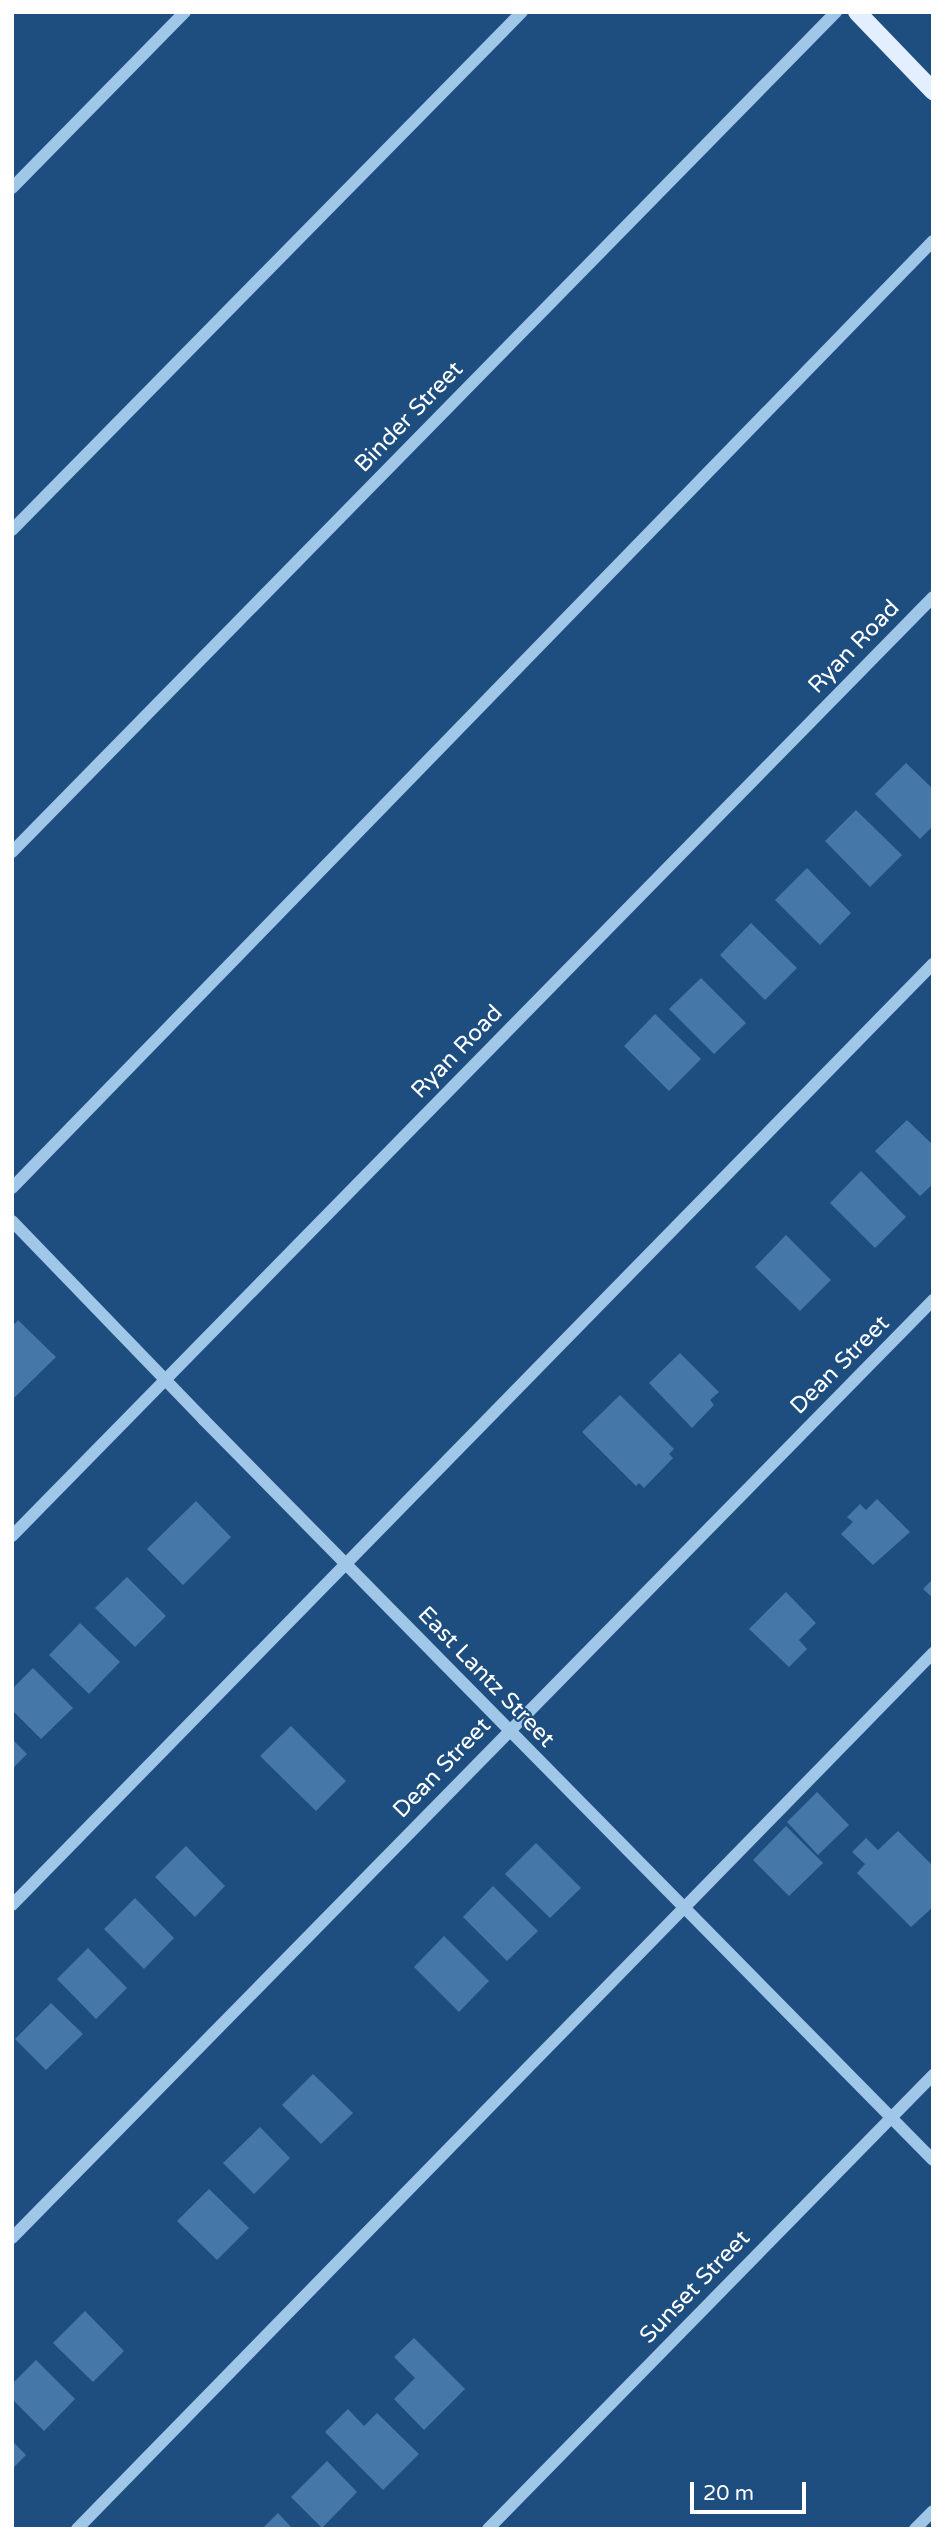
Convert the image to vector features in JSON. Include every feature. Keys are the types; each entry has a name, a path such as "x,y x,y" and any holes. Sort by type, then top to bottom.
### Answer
{"main road":[{"path":"857,12 933,91"}],"street":[{"path":"12,188 185,12"},
{"path":"12,530 522,12"},
{"name":"Binder Street","path":"12,852 836,12"},
{"path":"12,1188 933,241"},
{"name":"Ryan Road","path":"12,1536 933,597"},
{"path":"12,1905 933,964"},
{"name":"East Lantz Street","path":"12,1221 165,1380 933,2160"},
{"name":"Dean Street","path":"12,2238 933,1300"},
{"path":"77,2529 933,1653"},
{"name":"Sunset Street","path":"488,2529 933,2075"},
{"path":"915,2529 933,2511"}],"building":[{"path":"906,763 933,789 933,826 920,839 875,794"},
{"path":"856,810 902,855 870,887 825,841"},
{"path":"807,868 851,913 820,945 775,900"},
{"path":"751,923 797,968 765,1000 720,955"},
{"path":"701,978 746,1023 714,1054 669,1009"},
{"path":"655,1014 701,1059 669,1091 624,1046"},
{"path":"907,1120 933,1145 933,1184 920,1196 875,1151"},
{"path":"861,1171 906,1217 875,1248 830,1203"},
{"path":"786,1235 831,1280 800,1311 755,1267"},
{"path":"18,1320 56,1357 12,1400 12,1327"},
{"path":"680,1353 719,1392 710,1400 714,1405 692,1428 649,1383"},
{"path":"620,1395 674,1449 669,1454 673,1458 644,1488 639,1483 636,1486 582,1432"},
{"path":"877,1499 910,1532 873,1565 841,1534 853,1522 847,1517 860,1504 866,1510"},
{"path":"196,1501 231,1537 183,1585 147,1549"},
{"path":"127,1577 166,1616 135,1647 95,1608"},
{"path":"933,1579 933,1598 923,1589"},
{"path":"786,1592 816,1623 799,1640 807,1649 789,1667 749,1629"},
{"path":"80,1623 120,1662 89,1694 49,1655"},
{"path":"33,1668 73,1708 41,1739 12,1710 12,1689"},
{"path":"291,1726 346,1781 316,1811 260,1756"},
{"path":"12,1739 27,1754 12,1769"},
{"path":"817,1792 849,1825 818,1855 787,1822"},
{"path":"786,1826 823,1863 789,1896 753,1860"},
{"path":"898,1831 933,1866 933,1907 911,1927 857,1873 865,1864 852,1852 866,1838 878,1850"},
{"path":"536,1843 581,1888 550,1918 505,1874"},
{"path":"186,1846 225,1886 195,1917 155,1877"},
{"path":"493,1886 538,1931 507,1961 463,1917"},
{"path":"135,1898 174,1938 144,1969 104,1929"},
{"path":"444,1936 489,1981 459,2012 414,1967"},
{"path":"88,1948 127,1988 96,2019 57,1979"},
{"path":"51,2003 83,2034 46,2070 15,2039"},
{"path":"313,2074 353,2113 321,2144 282,2105"},
{"path":"260,2127 290,2158 254,2194 223,2163"},
{"path":"209,2189 249,2228 217,2260 177,2221"},
{"path":"85,2311 124,2351 93,2382 53,2343"},
{"path":"414,2338 465,2389 424,2430 394,2399 415,2378 394,2357"},
{"path":"36,2360 75,2399 44,2431 12,2399 12,2384"},
{"path":"348,2409 364,2426 377,2413 419,2454 383,2490 325,2432"},
{"path":"12,2441 26,2455 12,2469"},
{"path":"327,2461 357,2492 322,2528 291,2497"},
{"path":"278,2513 293,2529 262,2529"}]}
